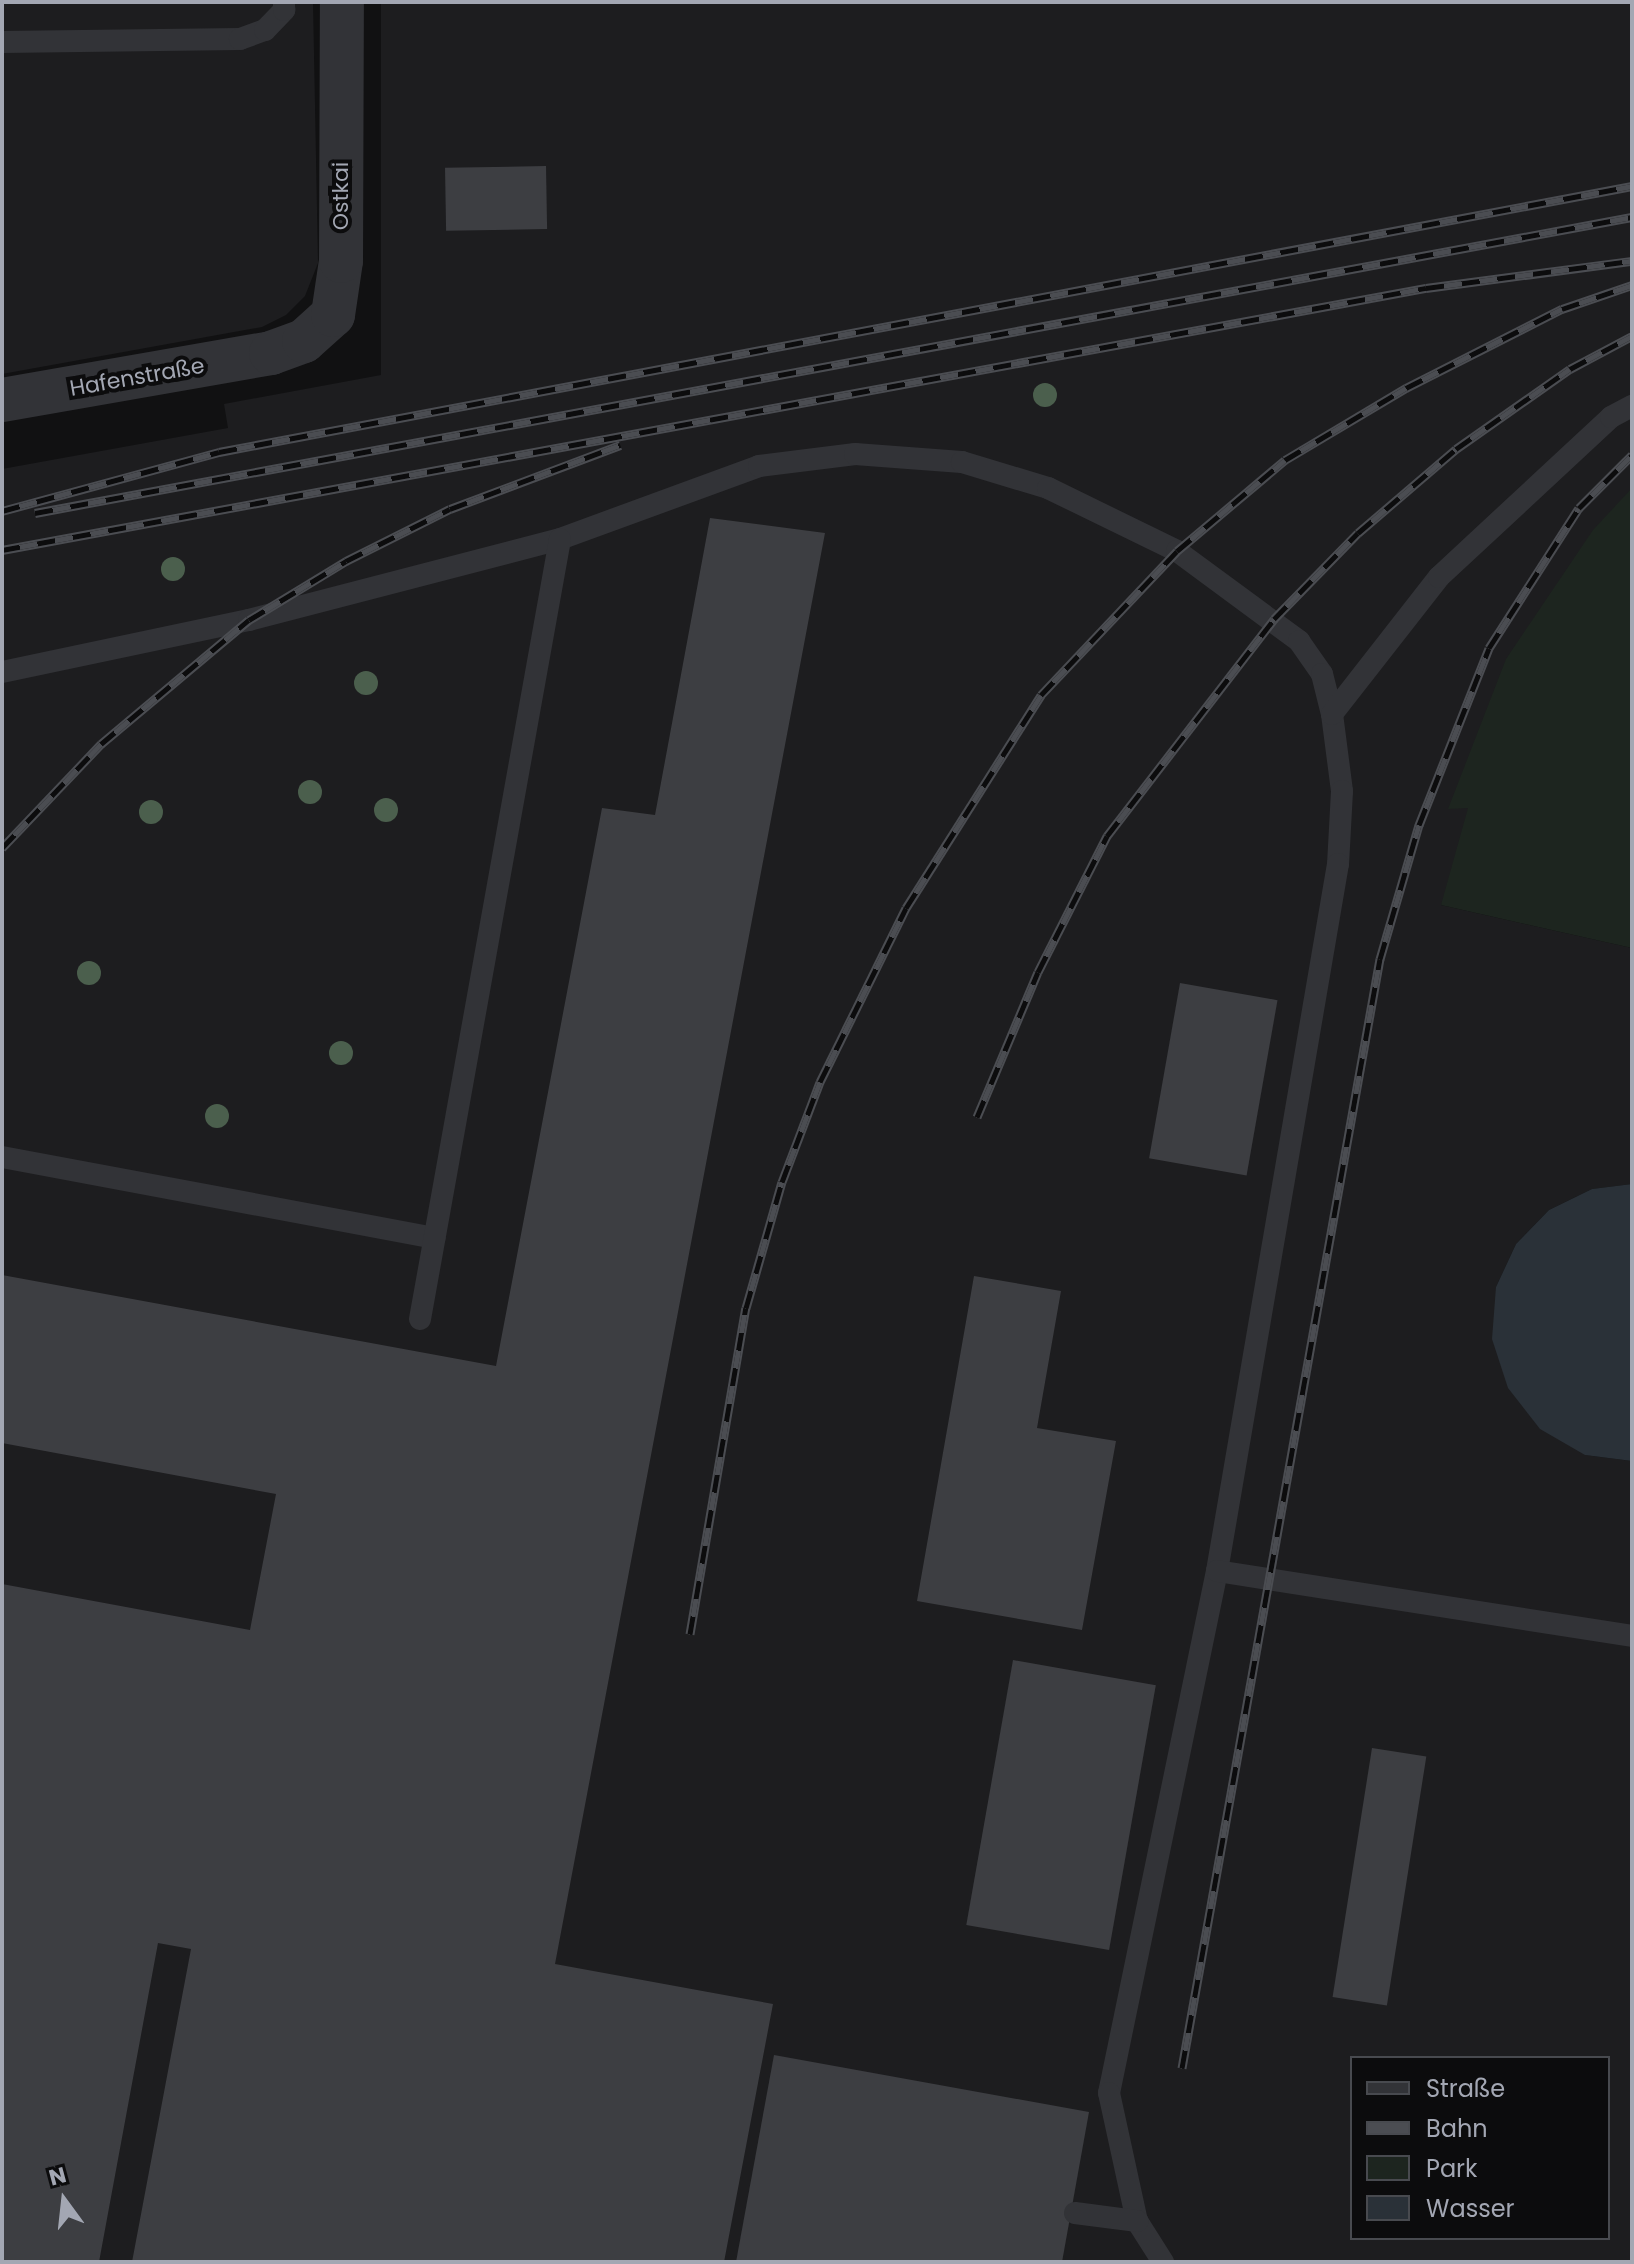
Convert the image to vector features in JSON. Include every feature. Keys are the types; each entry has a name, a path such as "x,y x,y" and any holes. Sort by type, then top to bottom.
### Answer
{"street":[{"name":"Ostkai","path":"271,353 304,341 333,315 341,261 342,2"},
{"name":"Hafenstraße","path":"2,400 271,353"}],"lane":[{"path":"2,42 240,39 265,30 284,10 284,2"},
{"path":"1332,714 1439,577 1611,417 1632,406"},
{"path":"2,672 249,620 560,539 759,466 855,454 962,462 1048,488 1177,551 1299,641 1322,674 1332,714 1342,791 1338,864 1217,1571 1109,2093 1137,2221 1163,2262"},
{"path":"420,1319 560,539"},
{"path":"2,1157 434,1238"},
{"path":"1217,1571 1632,1636"},
{"path":"1075,2213 1137,2221"}],"shaded area":[{"path":"2,2 313,2 318,263 305,296 286,315 262,327 2,374"},
{"path":"381,2 1632,2 1632,608 1441,905 1632,948 1632,1184 1592,1189 1549,1210 1516,1244 1496,1287 1585,1455 1632,1461 1632,2262 2,2262 2,469 228,428 224,404 381,375"}],"green space":[{"path":"1632,488 1632,948 1441,905 1468,808 1448,809 1506,659 1593,530"}],"water":[{"path":"1632,1184 1632,1461 1585,1455 1540,1429 1508,1388 1492,1339 1496,1287 1516,1244 1549,1210 1592,1189"}],"building":[{"path":"546,166 547,229 446,231 445,168"},
{"path":"710,518 825,533 555,1964 773,2004 724,2262 132,2262 191,1949 158,1943 99,2262 2,2262 2,1584 250,1630 276,1494 2,1443 2,1275 496,1366 602,808 655,815"},
{"path":"1180,983 1277,1000 1247,1175 1149,1158"},
{"path":"974,1276 1061,1291 1037,1428 1116,1441 1082,1630 917,1601"},
{"path":"1013,1660 1156,1685 1109,1950 966,1925"},
{"path":"1372,1748 1426,1757 1387,2006 1333,1997"},
{"path":"774,2055 1089,2112 1062,2262 736,2262"}],"railway":[{"path":"2,511 219,452 1632,186"},
{"path":"35,513 1632,217"},
{"path":"2,550 1426,288 1632,261"},
{"path":"690,1634 746,1308 782,1182 820,1082 906,908 1041,695 1177,551 1285,460 1406,388 1562,309 1632,285"},
{"path":"977,1117 1038,972 1107,836 1274,619 1358,533 1456,449 1570,369 1632,336"},
{"path":"2,848 101,744 249,620 346,561 450,509 620,445"},
{"path":"1182,2068 1380,959 1419,825 1489,648 1579,508 1632,455"}]}
